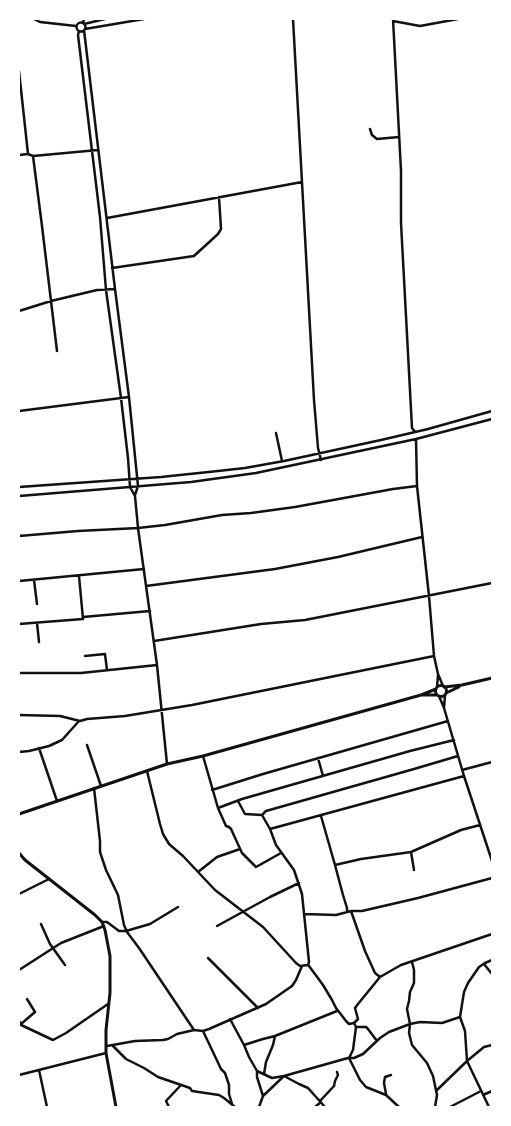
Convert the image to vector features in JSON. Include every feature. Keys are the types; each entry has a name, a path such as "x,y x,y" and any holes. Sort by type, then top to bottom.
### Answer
{"street":[{"path":"34,19 40,22 76,26"},
{"path":"84,19 83,23 85,26 84,29 114,289 129,397 138,478 138,486 135,496 138,528 157,665 167,764"},
{"path":"76,26 78,21 83,23 105,19"},
{"path":"79,31 144,19"},
{"path":"293,19 314,400 318,448 321,460"},
{"path":"415,432 412,428 393,20 420,26 458,19"},
{"path":"76,26 79,31 78,35 100,217 106,290 121,398 130,487 135,496"},
{"path":"19,70 28,154"},
{"path":"86,101 93,100"},
{"path":"370,129 372,135 377,139 399,137"},
{"path":"19,155 28,154 33,156 98,150"},
{"path":"33,156 57,351"},
{"path":"107,218 302,182"},
{"path":"112,268 194,256 218,234 221,229 219,197"},
{"path":"19,311 51,301 97,290 114,289"},
{"path":"19,411 129,397"},
{"path":"19,488 218,472 282,461 415,432 492,411"},
{"path":"19,496 222,478 321,460 416,439 492,419"},
{"path":"276,433 282,461"},
{"path":"416,439 417,486 434,656 438,674 446,689 444,708"},
{"path":"19,536 165,525 222,515 295,507 386,490 417,486"},
{"path":"146,586 275,569 338,557 422,537"},
{"path":"19,581 144,569"},
{"path":"79,576 83,617"},
{"path":"34,580 37,604"},
{"path":"154,642 261,624 305,620 492,583"},
{"path":"19,624 83,619 83,617 150,611"},
{"path":"38,622 38,642"},
{"path":"85,656 105,654 107,670"},
{"path":"19,715 60,716 80,721 162,711 434,656"},
{"path":"19,673 81,673 157,665"},
{"path":"438,674 435,692 444,708 462,770 492,860"},
{"path":"19,814 167,764 203,756 421,695 436,688 462,685 492,678"},
{"path":"421,695 441,697 462,685"},
{"path":"19,752 49,746 62,740 80,721"},
{"path":"212,790 448,721"},
{"path":"218,808 323,776 454,740"},
{"path":"88,745 101,786"},
{"path":"39,748 57,801"},
{"path":"203,756 218,808 226,826 231,830 244,856 256,867 281,853"},
{"path":"238,801 245,814 262,814 266,811 458,756"},
{"path":"318,758 323,776"},
{"path":"462,770 492,762"},
{"path":"147,771 163,834 169,844 183,856 215,890 263,927 291,959 300,966 308,965"},
{"path":"270,829 464,776"},
{"path":"94,788 100,852 106,870 118,895 126,931 194,1030"},
{"path":"262,814 270,829 276,846 294,870 299,883 302,894 309,962 308,965"},
{"path":"321,816 347,908 364,951 375,974 380,977"},
{"path":"336,865 361,859 411,852 461,830 480,825"},
{"path":"198,872 217,858 240,849"},
{"path":"411,852 414,870"},
{"path":"19,853 25,860 86,907 102,922 104,926 110,956 106,1053 116,1107"},
{"path":"19,894 49,878"},
{"path":"304,914 336,915 362,911 492,878"},
{"path":"217,926 279,892 299,883"},
{"path":"102,922 107,922 119,930 126,931 150,924 178,907"},
{"path":"41,924 50,944 54,947 65,966"},
{"path":"19,970 54,947 104,926"},
{"path":"308,965 323,985 337,1010 349,1024 354,1023 358,1019 355,1008 380,977 401,965 492,934"},
{"path":"208,958 258,1008"},
{"path":"489,1107 467,1062 465,1031 460,1017 464,992 468,983 473,975 484,964 492,960"},
{"path":"412,962 414,970 414,983 410,992 410,1001 407,1009 410,1024 409,1033 412,1045 428,1063 433,1076 437,1090 435,1107"},
{"path":"484,964 492,974"},
{"path":"107,1046 135,1041 163,1040 177,1034 194,1030 203,1031 266,1004 292,986 302,966"},
{"path":"27,999 35,1012 20,1023 53,1040 66,1033 108,1004"},
{"path":"244,1045 275,1036 312,1022 337,1010"},
{"path":"257,1071 272,1078 354,1058 363,1054 389,1032 410,1024 420,1022 442,1023 460,1017"},
{"path":"230,1019 257,1071 257,1077 263,1096"},
{"path":"349,1058 353,1050 356,1027 354,1023"},
{"path":"356,1027 368,1028 377,1041"},
{"path":"203,1031 221,1069 225,1073 229,1085 229,1094 232,1104"},
{"path":"264,1074 266,1062 275,1036"},
{"path":"437,1090 467,1062 484,1048 492,1044"},
{"path":"113,1046 126,1059 158,1077 190,1088 192,1091 219,1095 235,1107"},
{"path":"19,1075 106,1053"},
{"path":"349,1058 360,1080 366,1087 386,1095 399,1107"},
{"path":"39,1070 47,1107"},
{"path":"315,1107 334,1086 338,1075 337,1072"},
{"path":"386,1095 384,1083 385,1076 391,1075"},
{"path":"259,1107 263,1096 284,1076"},
{"path":"284,1076 308,1088 325,1107"},
{"path":"169,1107 166,1101 182,1085"},
{"path":"450,1107 481,1091"},
{"path":"483,1095 492,1091"}]}
